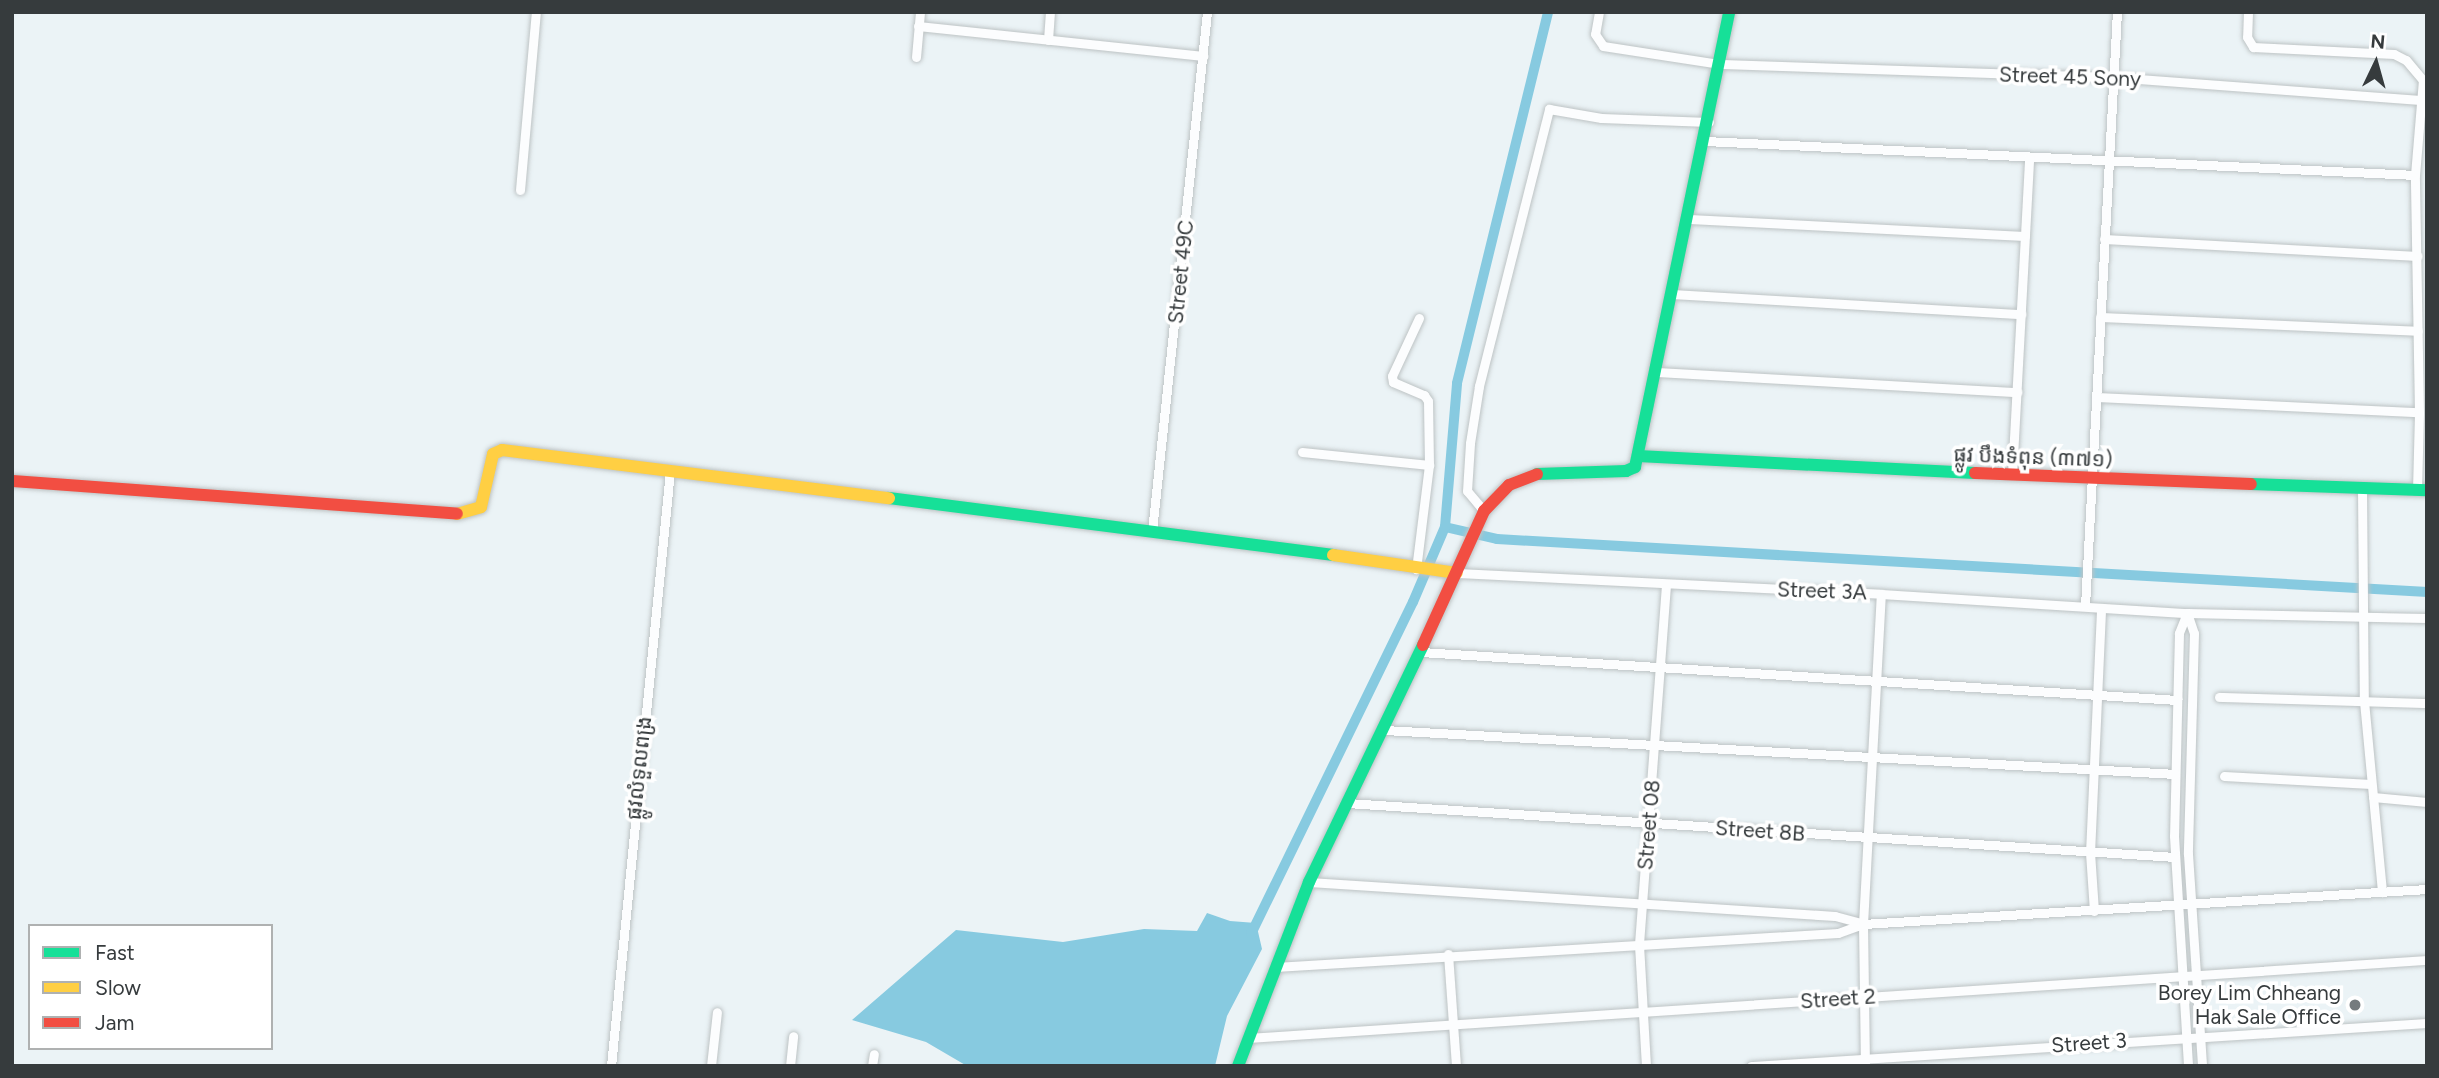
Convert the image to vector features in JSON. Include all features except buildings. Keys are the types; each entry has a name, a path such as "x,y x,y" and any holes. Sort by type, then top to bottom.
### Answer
{"street":[{"path":"520,190 536,12"},
{"path":"916,57 920,12"},
{"path":"1048,40 1050,12"},
{"name":"Street 49C","path":"1152,531 1207,12"},
{"name":"Street 45 Sony","path":"1598,12 1595,34 1603,46 1720,64 2113,77 2419,100"},
{"path":"1238,1066 1309,883 1421,652 1484,511 1499,494 1521,479 1539,473 1626,471 1635,467 1689,219 1729,12"},
{"path":"2085,606 2117,12"},
{"path":"2248,12 2247,37 2253,47 2394,54 2406,60 2425,79 2419,100 2416,175 2422,490"},
{"path":"918,26 1203,56"},
{"path":"1484,511 1467,491 1473,420 1493,326 1549,109 1557,108 1601,118 1709,122"},
{"path":"1705,141 2416,175"},
{"path":"2012,475 2029,157"},
{"path":"1689,219 2025,236"},
{"path":"2105,239 2418,256"},
{"path":"1672,294 2021,314"},
{"path":"2100,317 2418,331"},
{"path":"1417,569 1429,465 1428,401 1424,395 1393,382 1392,376 1419,318"},
{"path":"1657,372 2017,392"},
{"path":"2096,397 2419,412"},
{"path":"12,481 456,514 481,507 494,453 499,450 1291,548 1457,573"},
{"path":"1302,452 1429,465"},
{"name":"ផ្លូវ បឹងទំពុន (៣៧១)","path":"1638,456 2012,475 2422,490"},
{"name":"ផ្លូវលំទួលពង្រ","path":"611,1066 670,471"},
{"path":"2362,489 2364,701 2382,892"},
{"name":"Street 3A","path":"1457,573 1881,594 2187,613 2363,614 2427,618"},
{"name":"Street 08","path":"1646,1066 1639,944 1656,744 1665,585"},
{"path":"1865,1062 1863,924 1881,594"},
{"path":"2094,911 2090,853 2101,608"},
{"path":"2187,613 2179,633 2174,836 2188,1066"},
{"path":"2187,613 2194,633 2188,836 2202,1066"},
{"path":"1421,652 2097,694 2177,705 2192,710"},
{"path":"2219,698 2427,703"},
{"path":"1384,730 2175,774"},
{"path":"2224,776 2371,784"},
{"path":"2175,787 2190,786"},
{"path":"2373,797 2427,802"},
{"name":"Street 8B","path":"1347,803 2175,857"},
{"path":"2174,836 2188,836"},
{"path":"1309,883 1835,916 1863,924"},
{"path":"1275,967 1448,954 1838,933 1863,924 2427,890"},
{"path":"1448,954 1456,1066"},
{"name":"Street 2","path":"1248,1038 2427,960"},
{"path":"711,1066 717,1012"},
{"name":"Street 3","path":"1751,1066 1865,1062 2200,1036 2427,1023"},
{"path":"790,1066 793,1036"},
{"path":"872,1066 874,1054"}],"water":[{"path":"1207,913 1230,921 1256,923 1262,949 1227,1016 1215,1066 967,1066 926,1042 852,1020 956,930 1063,942 1144,929 1197,931"}],"waterway":[{"path":"1251,934 1413,602 1445,527 1457,383 1548,12"},
{"path":"1445,527 1497,539 2427,592"}],"traffic: fast":[{"path":"1537,474 1626,471 1635,467 1729,12"},
{"path":"1638,456 1975,473"},
{"path":"2251,484 2427,490"},
{"path":"889,498 1333,555"},
{"path":"1238,1066 1309,882 1423,645"}],"traffic: slow":[{"path":"457,514 481,507 493,454 502,450 889,498"},
{"path":"1333,555 1457,573"}],"traffic: jam":[{"path":"1975,473 2251,484"},
{"path":"1423,645 1484,511 1509,485 1537,474"},
{"path":"12,481 457,514"}],"place":[{"name":"Borey Lim Chheang Hak Sale Office","path":"2355,1005"}]}
